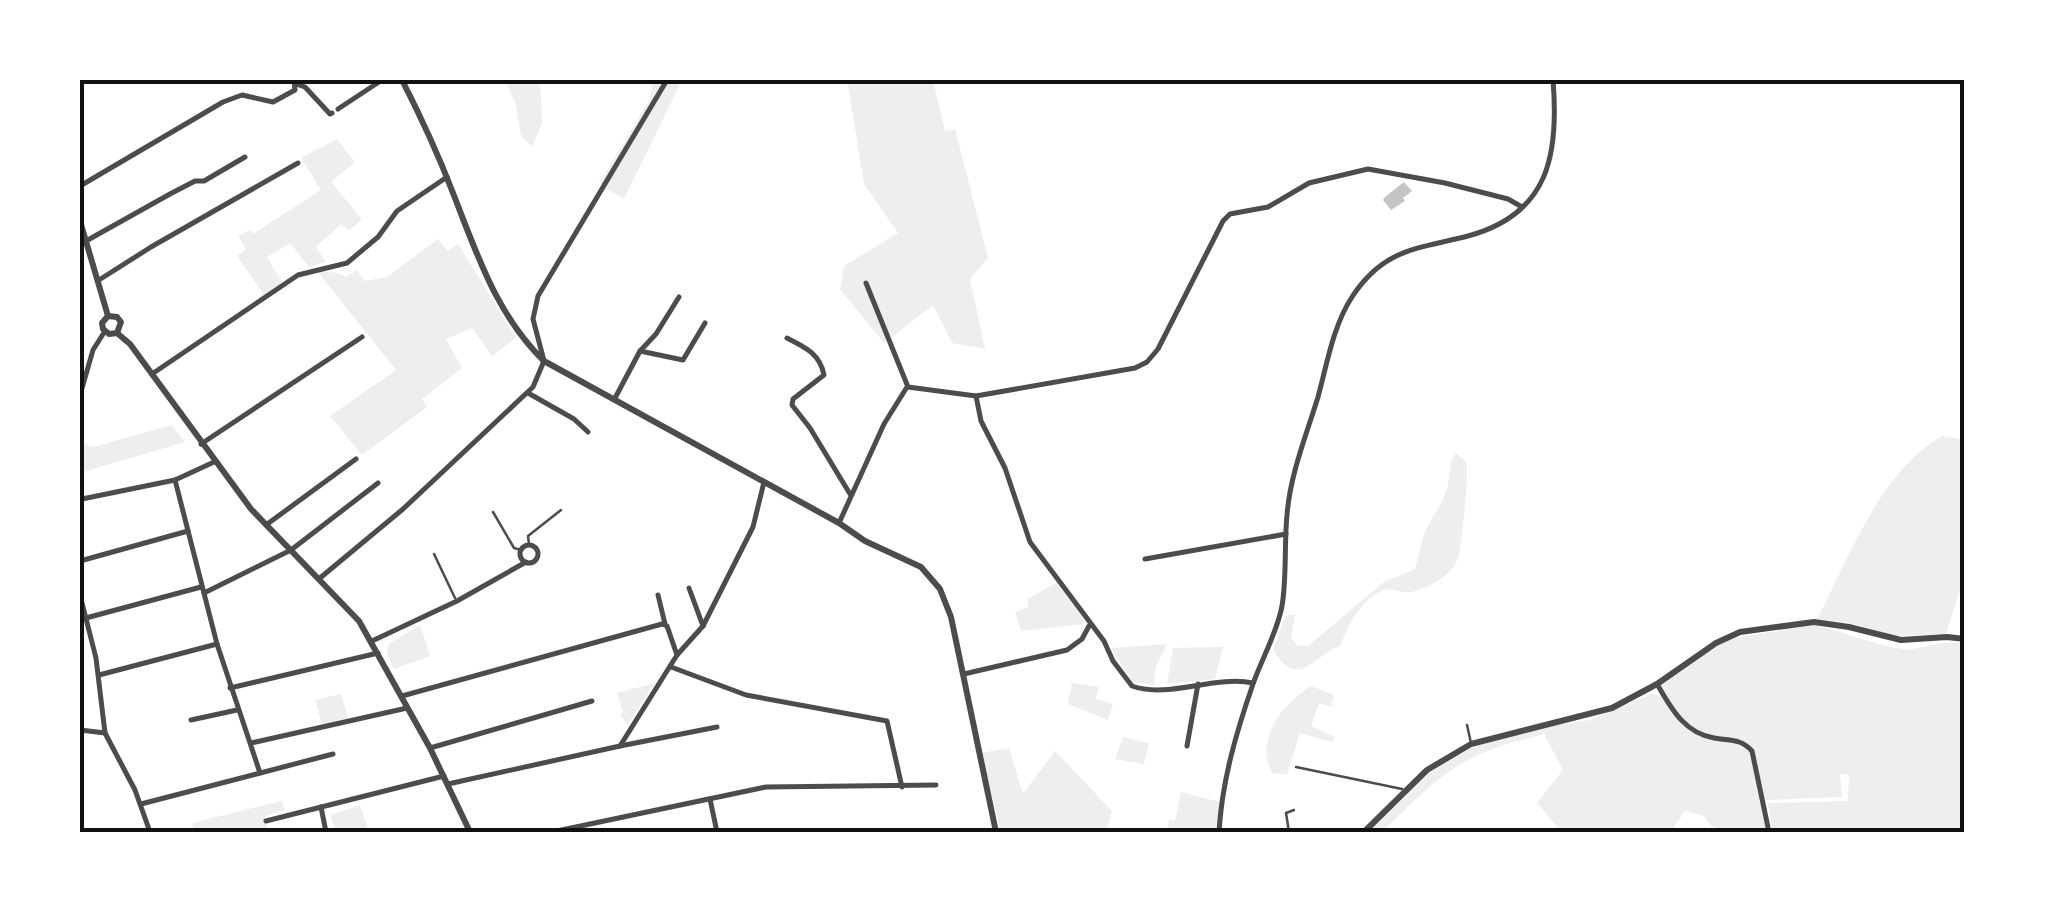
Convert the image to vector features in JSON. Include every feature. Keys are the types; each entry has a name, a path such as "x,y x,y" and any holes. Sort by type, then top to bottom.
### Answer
{"street":[{"path":"80,186 223,102 242,95 273,102 292,93 295,82 305,87 330,114 382,80"},
{"path":"402,80 447,177 494,297 516,332 544,361 865,541 921,567 936,581 950,617 996,832"},
{"path":"320,578 528,393 544,361 533,319 538,296 667,80"},
{"path":"1219,832 1227,768 1282,606 1292,485 1340,322 1350,300 1388,258 1415,247 1481,232 1509,218 1522,206 1542,182 1554,144 1553,80"},
{"path":"86,241 245,157"},
{"path":"99,280 298,163"},
{"path":"908,386 976,396 1136,368 1158,349 1223,221 1230,214 1268,207 1309,183 1368,169 1508,198 1522,206"},
{"path":"152,374 298,275 347,263 378,237 397,211 447,177"},
{"path":"80,222 108,316"},
{"path":"866,283 908,386"},
{"path":"616,398 640,351 656,334 679,297"},
{"path":"80,395 83,374 104,331 102,322 108,316"},
{"path":"104,331 112,335 122,325 120,319 108,316"},
{"path":"640,351 683,360 705,323"},
{"path":"117,333 266,525 348,607 402,696 470,832"},
{"path":"201,444 362,337"},
{"path":"787,338 812,352 822,365 824,375 793,399 792,405 850,494"},
{"path":"839,523 884,424 908,386"},
{"path":"528,393 574,419 588,432"},
{"path":"976,396 982,422 1004,468 1030,542 1135,688 1236,680 1254,683"},
{"path":"266,525 356,460"},
{"path":"82,499 175,480 214,462"},
{"path":"175,480 216,644 260,773"},
{"path":"620,746 677,655 702,626 748,540 764,482"},
{"path":"86,618 202,590 291,550 378,483"},
{"path":"80,561 188,531"},
{"path":"1145,560 1286,534"},
{"path":"372,641 534,561 537,548 529,544 520,550 526,562"},
{"path":"689,588 702,626"},
{"path":"80,594 98,675 104,732 141,804 150,832"},
{"path":"658,595 677,655"},
{"path":"1364,832 1440,760 1471,744 1595,714 1657,684 1728,636 1814,622 1902,640 1965,639"},
{"path":"402,696 665,624"},
{"path":"961,674 1067,650 1082,639 1089,624"},
{"path":"98,675 216,644"},
{"path":"230,688 378,652"},
{"path":"671,667 746,695 886,720 902,786"},
{"path":"1187,746 1198,684"},
{"path":"1657,684 1674,714 1688,728 1712,738 1736,740 1752,750 1770,832"},
{"path":"430,748 592,701"},
{"path":"251,743 408,708"},
{"path":"191,720 237,710"},
{"path":"266,822 446,779 718,727"},
{"path":"80,730 104,732"},
{"path":"141,804 333,754"},
{"path":"552,832 766,787 936,785"},
{"path":"710,799 717,832"},
{"path":"320,807 326,832"}],"lane":[{"path":"529,544 528,536 560,510"},
{"path":"493,512 514,548 520,550"},
{"path":"434,554 457,601"},
{"path":"1467,725 1471,744"},
{"path":"1296,768 1408,790"},
{"path":"1289,832 1286,813 1294,810"}],"shaded area":[{"path":"505,80 540,80 542,123 532,147 521,135 516,105"},
{"path":"653,80 682,80 624,199 599,184 650,99"},
{"path":"847,80 933,80 945,131 955,129 988,258 970,279 985,349 952,343 933,305 884,343 840,289 844,266 898,233 864,184"},
{"path":"337,139 355,162 331,182 362,219 349,231 341,224 316,247 326,262 309,267 290,243 267,257 282,282 264,295 237,256 246,249 238,236 250,230 253,234 321,190 301,158"},
{"path":"438,239 448,251 458,244 516,338 492,356 472,328 446,339 462,368 422,399 427,407 362,455 330,416 396,370 317,271 346,277 357,270 365,281 387,277"},
{"path":"172,425 185,442 80,473 82,443 93,447"},
{"path":"1942,436 1965,440 1965,574 1946,634 1895,636 1850,623 1817,619 1883,494 1920,452"},
{"path":"1456,453 1467,463 1467,471 1460,545 1456,563 1448,573 1417,590 1385,590 1373,596 1356,615 1340,646 1306,667 1290,668 1282,662 1273,650 1289,615 1295,615 1291,638 1297,645 1308,646 1384,582 1415,569 1425,533 1446,491"},
{"path":"1056,583 1079,611 1084,624 1021,631 1015,612 1028,607 1028,599"},
{"path":"420,625 430,656 394,669 387,654 389,644"},
{"path":"1813,625 1901,649 1965,644 1965,832 1773,832 1768,803 1848,801 1849,775 1840,774 1842,797 1764,800 1768,832 1724,832 1710,825 1704,816 1685,811 1673,828 1663,832 1561,832 1537,803 1563,770 1544,734 1496,748 1459,765 1382,832 1369,832 1432,771 1471,748 1537,728 1590,720 1652,694 1661,696 1664,693 1657,684 1729,639"},
{"path":"1167,644 1156,667 1154,685 1133,682 1111,648"},
{"path":"1223,647 1215,679 1167,684 1173,648"},
{"path":"655,683 627,725 620,714 623,713 617,693"},
{"path":"1072,683 1099,687 1096,699 1113,704 1108,720 1068,704"},
{"path":"1311,686 1334,695 1331,707 1319,703 1311,726 1335,737 1332,742 1300,733 1287,775 1272,773 1269,735 1281,713"},
{"path":"341,694 348,718 322,725 315,700"},
{"path":"1123,737 1149,743 1144,764 1115,759"},
{"path":"1009,748 1023,794 1055,751 1112,811 1107,832 1001,832 981,753"},
{"path":"1181,792 1220,802 1219,832 1167,832 1169,820 1175,821"},
{"path":"282,801 285,810 265,816 268,830 194,832 192,823"},
{"path":"360,805 369,832 336,832 330,815"}],"building":[{"path":"1404,182 1412,191 1391,210 1383,200"}]}
